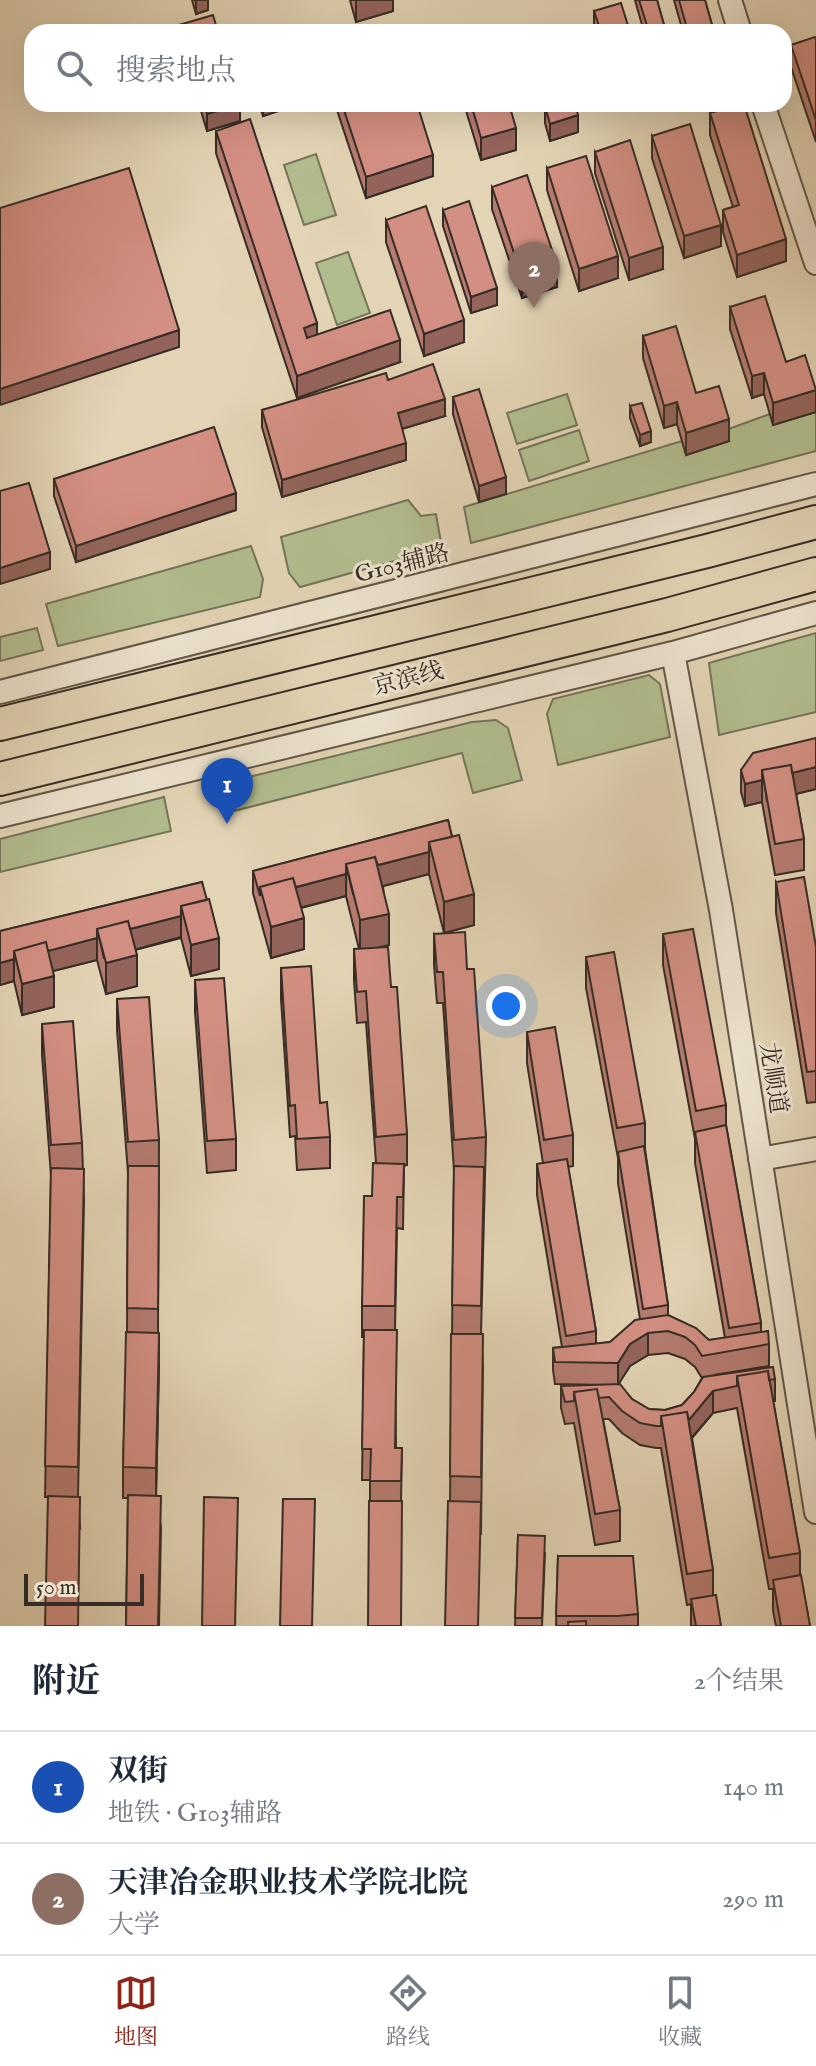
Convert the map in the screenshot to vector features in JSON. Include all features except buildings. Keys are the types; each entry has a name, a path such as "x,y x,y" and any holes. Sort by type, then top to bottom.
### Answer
{"highway":[{"path":"0,724 816,522"},
{"name":"京滨线","path":"0,779 667,615 816,574"}],"street":[{"path":"730,0 738,24"},
{"path":"766,112 816,263"},
{"name":"G103辅路","path":"0,692 816,484"},
{"path":"0,816 673,653 816,613"},
{"name":"龙顺道","path":"673,653 721,910 816,1512"},
{"path":"760,1159 816,1149"}],"green space":[{"path":"316,154 336,215 304,225 284,165"},
{"path":"348,252 370,313 337,325 316,263"},
{"path":"567,394 577,425 517,444 507,413"},
{"path":"816,412 816,451 471,543 464,507 682,441 687,454 729,441 726,430 770,414"},
{"path":"579,430 589,461 529,481 519,450"},
{"path":"408,500 421,516 436,514 442,548 300,587 289,573 281,537"},
{"path":"251,546 263,579 260,597 58,646 46,604"},
{"path":"37,628 43,650 0,661 0,637"},
{"path":"816,633 816,712 719,735 709,663"},
{"path":"649,675 660,684 670,737 558,765 547,714 553,699"},
{"path":"496,720 508,728 522,780 473,793 462,753 230,812 225,783 472,722"},
{"path":"164,797 171,831 0,872 0,839"}],"place":[{"name":"天津冶金职业技术学院北院","path":"534,308"},
{"name":"双街","path":"227,824"}]}
